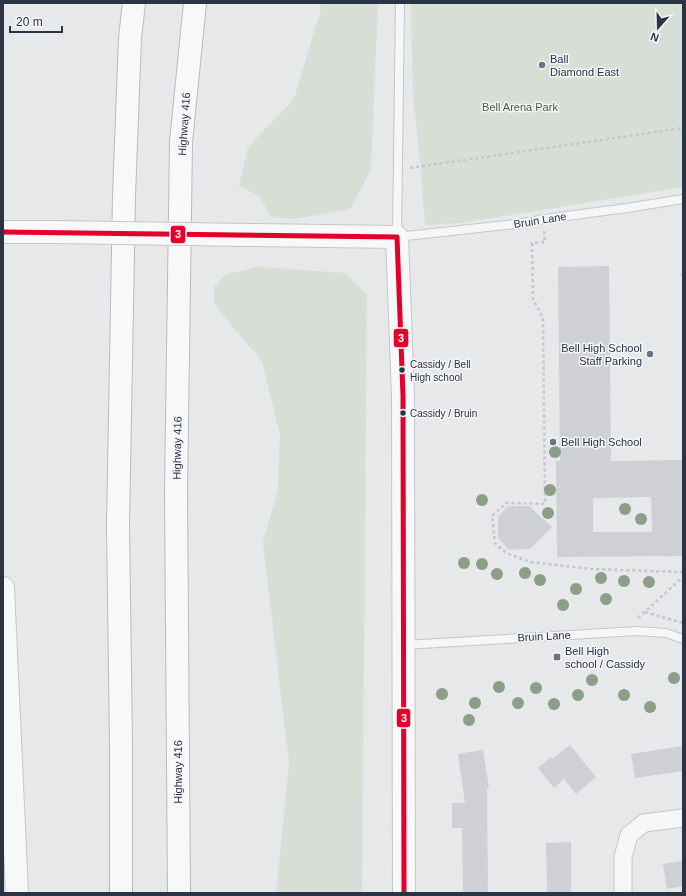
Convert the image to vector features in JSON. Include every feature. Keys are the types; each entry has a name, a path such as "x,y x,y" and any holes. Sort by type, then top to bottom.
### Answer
{"main road":[{"path":"121,893 118,509 124,196 130,38 134,3"},
{"name":"Highway 416","path":"179,893 176,492 181,142 195,3"},
{"path":"3,232 397,237 403,396 404,893"},
{"path":"3,588 17,893"}],"street":[{"path":"623,893 623,857 629,834 644,823 683,818"}],"lane":[{"path":"397,237 400,3"},
{"name":"Bruin Lane","path":"397,237 515,224 683,199"},
{"name":"Bruin Lane","path":"403,645 637,631 666,633 683,639"}],"path":[{"path":"398,170 683,128"},
{"path":"543,219 545,242 532,243 532,258 533,299 543,318 545,504 506,503 492,516 495,543 506,553 530,562 590,569 683,572"},
{"path":"622,632 683,577"},
{"path":"644,612 683,623"}],"green space":[{"path":"320,3 378,3 371,169 350,209 295,219 271,217 260,197 239,186 248,147 294,99 321,9"},
{"name":"Bell Arena Park","path":"411,3 683,3 683,187 461,223 425,225 413,97"},
{"path":"259,267 345,273 367,294 362,893 276,893 289,764 263,543 278,489 280,435 262,361 214,304 214,287 227,274"}],"building":[{"path":"609,266 611,461 683,460 683,556 557,557 556,461 560,461 558,267","holes":["651,497 652,532 593,532 593,498"]},
{"path":"508,506 529,506 552,527 530,549 509,550 498,538 498,517"},
{"path":"570,745 596,777 576,794 564,779 554,788 538,768 551,757 552,759"},
{"path":"683,746 683,771 635,778 631,754"},
{"path":"483,750 489,788 487,788 488,893 463,893 462,828 452,828 452,803 465,803 458,754"},
{"path":"571,842 571,893 547,893 546,843"},
{"path":"683,861 683,886 667,889 663,864"}],"transit line":[{"name":"3","path":"3,232 397,237 403,396 404,893"}],"place":[{"name":"Ball Diamond East","path":"542,65"},
{"name":"Bell High School Staff Parking","path":"650,354"},
{"name":"Cassidy / Bell High school","path":"402,370"},
{"name":"Cassidy / Bruin","path":"403,413"},
{"name":"Bell High School","path":"553,442"},
{"name":"Bell High school / Cassidy","path":"557,657"}]}
